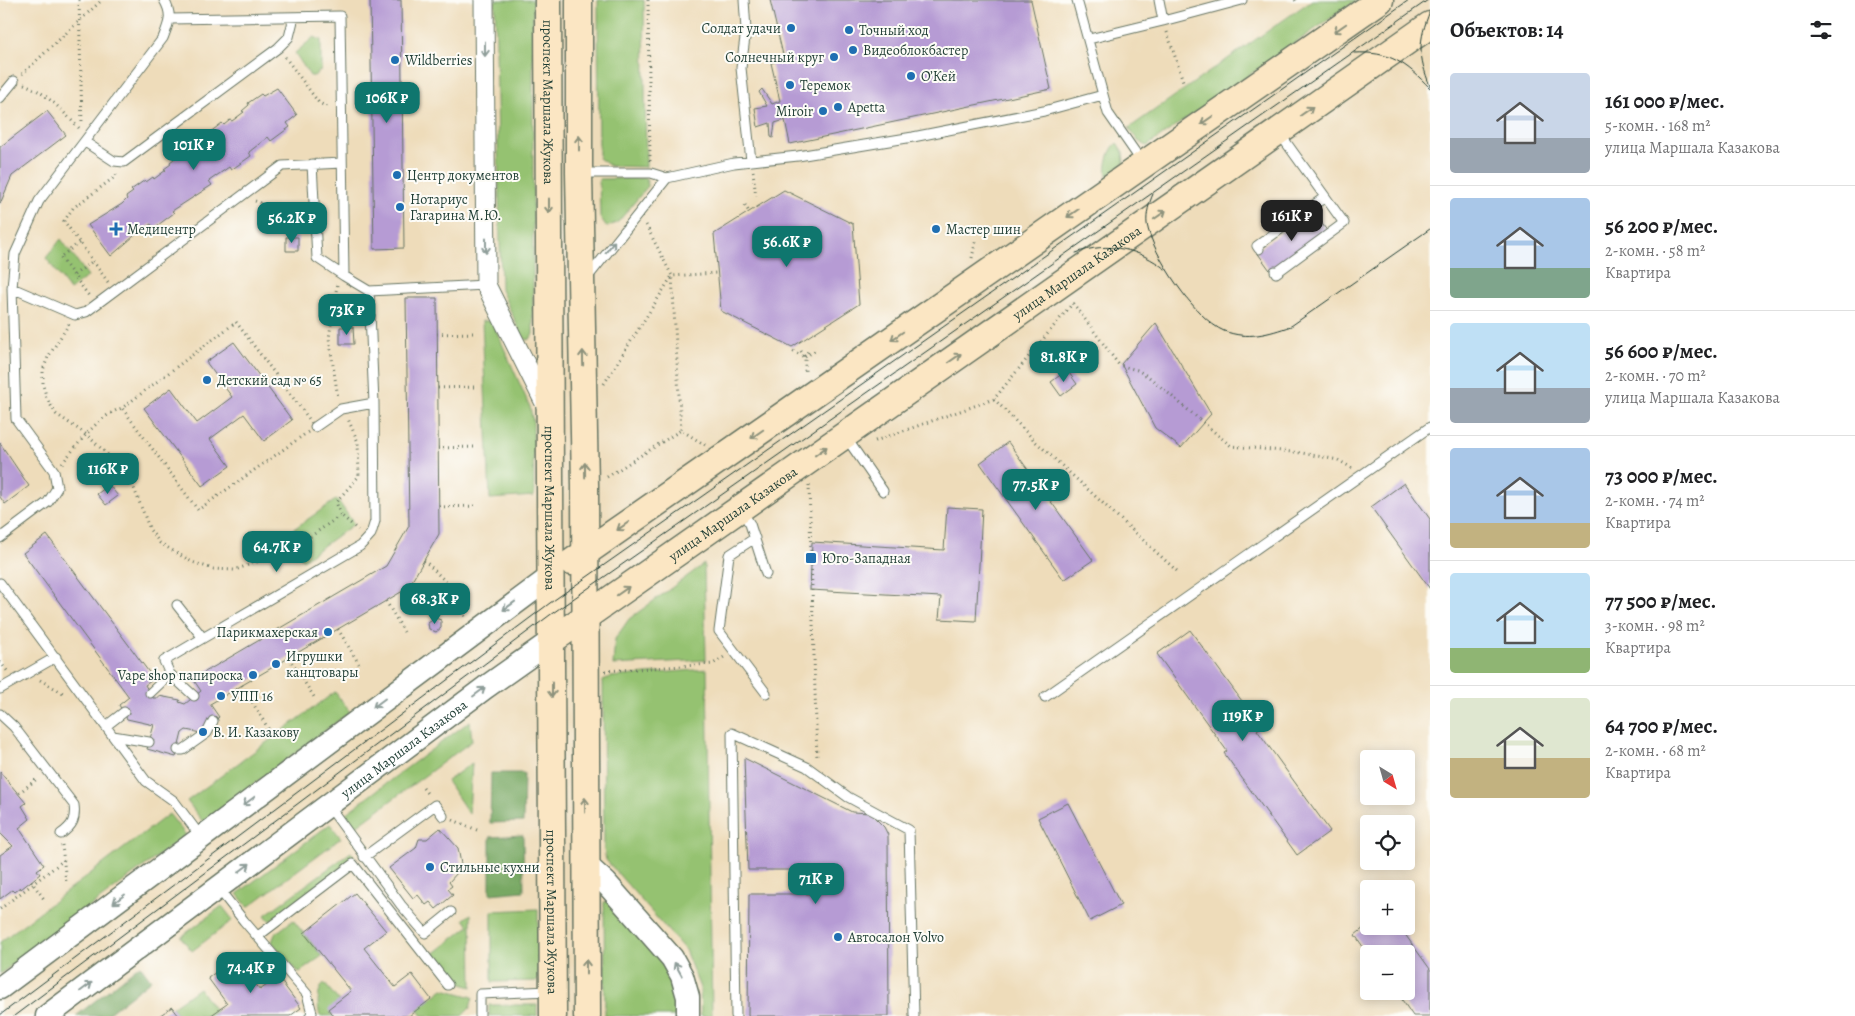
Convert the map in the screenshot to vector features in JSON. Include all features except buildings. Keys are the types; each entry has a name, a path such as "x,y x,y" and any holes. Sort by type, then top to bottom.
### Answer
{"main road":[{"name":"проспект Маршала Жукова","path":"548,0 549,578 553,1004"},
{"path":"579,0 586,1016"},
{"path":"549,578 1380,0"},
{"name":"улица Маршала Казакова","path":"551,641 1430,25"}],"street":[{"path":"484,0 486,285 550,412"},
{"path":"0,988 549,578"},
{"name":"улица Маршала Казакова","path":"56,1013 328,805 551,641"},
{"path":"585,864 606,883 672,958 682,976 688,997 688,1016"}],"lane":[{"path":"0,538 48,502 57,488 54,471 16,419 12,288 15,254 39,201 163,38 170,19 169,9 164,0"},
{"path":"744,0 746,30 741,68 751,161"},
{"path":"1077,0 1108,113 1143,165"},
{"path":"1160,0 1163,21"},
{"path":"1088,39 1242,0"},
{"path":"170,19 340,16 344,276"},
{"path":"85,142 114,162 124,162 278,48 289,36 294,17"},
{"path":"0,98 14,81"},
{"path":"579,173 651,173 667,178 703,169 913,137 1044,111 1103,94"},
{"path":"1275,271 1276,273 1344,223 1278,132"},
{"path":"12,288 75,316 86,312 282,166 342,163"},
{"path":"312,164 317,258 369,291 486,285"},
{"path":"581,287 667,178"},
{"path":"1259,249 1257,246 1305,214 1325,197"},
{"path":"194,696 170,674 164,661 360,546 371,534 375,521 374,403 369,291"},
{"path":"315,427 341,409 374,403"},
{"path":"1045,697 1430,427"},
{"path":"844,434 884,491"},
{"path":"740,508 750,524 766,574"},
{"path":"755,538 729,556 719,631 766,693"},
{"path":"0,583 146,781 174,801 202,837"},
{"path":"177,605 202,638"},
{"path":"0,689 56,657"},
{"path":"150,693 170,674"},
{"path":"106,726 124,712"},
{"path":"0,714 14,727 74,805 76,816 70,827 61,834"},
{"path":"178,750 183,750 206,733 213,721"},
{"path":"736,1016 732,733 807,767 848,797 909,830 914,1016"},
{"path":"113,736 149,742"},
{"path":"328,805 364,857 425,933 451,912"},
{"path":"364,857 436,805 443,816"},
{"path":"258,936 354,864 448,986"},
{"path":"218,888 307,994 312,1015"},
{"path":"479,1016 480,994 553,1004"}],"path":[{"path":"14,81 33,87 52,101 82,131 78,0"},
{"path":"14,81 102,0"},
{"path":"648,0 650,169"},
{"path":"1163,21 1183,81"},
{"path":"278,48 319,103 342,114"},
{"path":"751,161 756,198"},
{"path":"114,162 116,176 73,208 64,222 115,290"},
{"path":"238,199 278,208 315,223"},
{"path":"745,206 749,212"},
{"path":"646,225 672,276 681,430"},
{"path":"972,262 976,239"},
{"path":"79,243 60,257 96,304"},
{"path":"74,275 93,261"},
{"path":"672,276 717,273"},
{"path":"604,385 672,276"},
{"path":"872,442 994,398 1079,295"},
{"path":"1073,303 1119,365 1137,370 1149,377 1231,446 1277,450 1338,460 1363,474"},
{"path":"75,316 48,357 43,370 42,385 47,399 56,414 87,435 129,475 154,537 192,562 213,570 235,570 294,548 340,515 367,538"},
{"path":"54,471 110,412 122,408 236,322 315,427 198,510 122,408"},
{"path":"437,334 473,333"},
{"path":"805,357 816,350"},
{"path":"793,351 805,357"},
{"path":"800,351 805,357"},
{"path":"805,376 805,357 808,351"},
{"path":"438,388 475,387"},
{"path":"994,398 1036,442 1178,572"},
{"path":"681,430 709,447"},
{"path":"604,478 681,430"},
{"path":"438,448 477,447"},
{"path":"808,482 817,766"},
{"path":"439,507 479,506"},
{"path":"424,560 452,589 468,624"},
{"path":"386,601 404,632"},
{"path":"338,629 359,664"},
{"path":"289,658 314,697"},
{"path":"599,671 713,664"},
{"path":"28,673 76,701 91,705"},
{"path":"242,685 269,730"},
{"path":"19,793 48,771"},
{"path":"461,823 477,830"},
{"path":"61,834 66,882"},
{"path":"0,909 64,860"},
{"path":"32,883 44,899"}],"green space":[{"path":"495,0 533,0 533,334 527,340 522,336 501,290"},
{"path":"598,0 644,0 646,167 610,166 599,158"},
{"path":"1312,0 1357,0 1147,146 1138,141 1129,128"},
{"path":"314,37 321,40 321,70 314,76 310,76 295,53"},
{"path":"1117,143 1123,152 1124,163 1107,176 1108,158"},
{"path":"646,178 648,186 618,222 607,227 600,217 599,179"},
{"path":"61,239 88,276 70,290 46,258"},
{"path":"482,321 492,321 530,407 533,422 534,496 490,499"},
{"path":"337,499 354,524 303,560 285,535"},
{"path":"704,564 706,660 613,665 615,639 629,619"},
{"path":"707,669 712,1016 701,1016 700,988 685,950 606,860 604,850 603,680 610,677"},
{"path":"335,692 350,712 203,822 187,801"},
{"path":"470,721 472,741 355,827 345,814"},
{"path":"472,763 469,814 447,781"},
{"path":"491,773 524,773 523,822 490,823"},
{"path":"169,814 186,835 0,974 0,942"},
{"path":"330,824 341,838 248,907 237,894"},
{"path":"523,835 524,891 490,894 490,837"},
{"path":"351,852 355,857 270,921 265,915"},
{"path":"609,901 644,939 663,966 670,981 676,1016 605,1016 604,902"},
{"path":"222,906 233,920 192,951 181,937"},
{"path":"538,909 538,981 492,982 492,911"},
{"path":"471,914 472,987 452,981 432,955 469,926 464,919"},
{"path":"293,920 322,956 300,972 296,970 272,942 275,934"},
{"path":"140,965 151,980 105,1016 76,1016"},
{"path":"324,983 339,1001 333,1016 320,1016 318,998"},
{"path":"199,988 216,1012 210,1016 179,1016 172,1007"},
{"path":"443,989 473,997 470,1008 462,1016 422,1016 417,1009"},
{"path":"489,1005 537,1005 537,1016 489,1016"}],"tram line":[{"path":"0,1015 550,603 1409,0"},
{"path":"14,1016 550,615 1428,0"},
{"path":"1430,11 1423,31 1421,49 1423,66 1430,86"},
{"path":"1354,53 1378,54 1396,60 1405,65 1430,88"},
{"path":"1153,194 1148,209 1147,224 1157,252 1166,268 1188,300 1200,313 1213,324 1233,334 1258,335 1291,326 1430,229"},
{"path":"1076,253 1099,248 1123,249 1145,256 1165,269"}],"place":[{"name":"Солдат удачи","path":"791,28"},
{"name":"Точный ход","path":"849,30"},
{"name":"Видеоблокбастер","path":"853,50"},
{"name":"Солнечный круг","path":"834,57"},
{"name":"Wildberries","path":"395,60"},
{"name":"О’Кей","path":"911,76"},
{"name":"Теремок","path":"790,85"},
{"name":"Apetta","path":"838,107"},
{"name":"Miroir","path":"823,111"},
{"name":"Центр документов","path":"397,175"},
{"name":"Нотариус Гагарина М.Ю.","path":"400,207"},
{"name":"Медицентр","path":"116,229"},
{"name":"Мастер шин","path":"936,229"},
{"name":"Детский сад № 65","path":"207,380"},
{"name":"Юго-Западная","path":"811,558"},
{"name":"Парикмахерская","path":"328,632"},
{"name":"Игрушки канцтовары","path":"276,664"},
{"name":"Vape shop папироска","path":"253,675"},
{"name":"УПП 16","path":"221,696"},
{"name":"В. И. Казакову","path":"203,732"},
{"name":"Стильные кухни","path":"430,867"},
{"name":"Автосалон Volvo","path":"838,937"}]}
